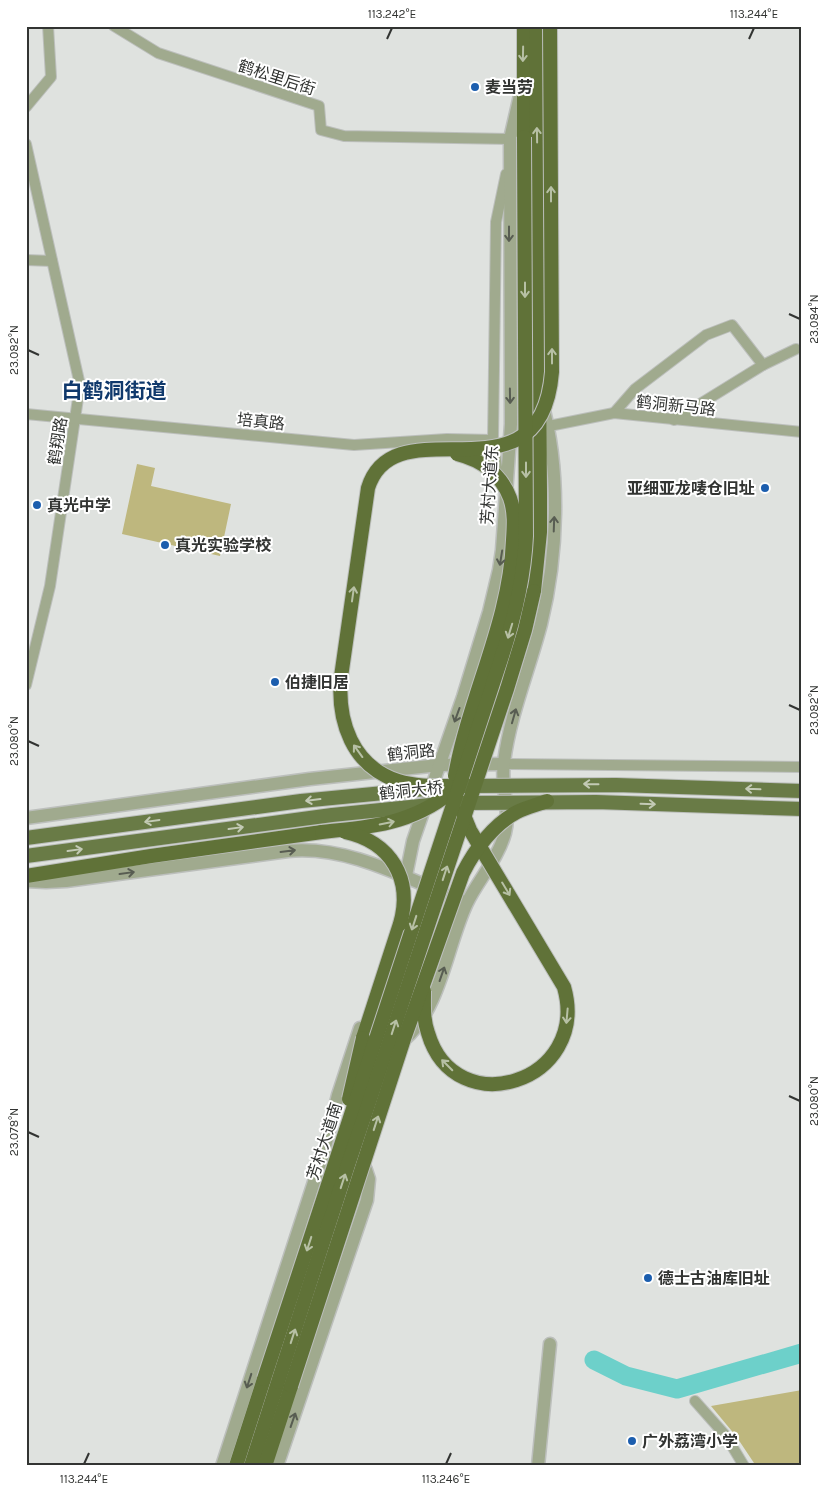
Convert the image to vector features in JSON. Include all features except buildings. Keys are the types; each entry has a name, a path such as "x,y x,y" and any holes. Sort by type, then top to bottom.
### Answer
{"highway":[{"name":"芳村大道东","path":"446,827 514,617 525,553 524,26"},
{"path":"26,876 151,856 395,822 415,815 436,803 468,777 484,752 493,731 525,630 538,566 540,532 540,394 536,26"},
{"path":"448,786 424,786 388,777 375,769 361,756 350,740 344,722 340,706 341,677 366,503 371,480 380,466 394,456 408,451 478,450 505,444 519,437 532,426 542,413 548,398 552,372 550,26"},
{"path":"424,450 465,456 488,468 499,478 507,491 514,516 512,561 506,596 460,751 446,827"},
{"name":"芳村大道南","path":"251,1466 348,1165 493,731"},
{"path":"424,980 424,1016 431,1042 440,1058 462,1077 481,1083 502,1084 511,1082 539,1069 560,1044 568,1015 564,987 466,823 460,799 466,765"},
{"path":"265,1466 278,1383 459,882 472,856 490,834 511,815 547,802"},
{"name":"芳村大道南","path":"236,1466 278,1383 334,1170 446,827"},
{"path":"322,832 350,833 366,839 380,848 391,860 400,875 405,902 400,924 359,1050 334,1170"}],"main road":[{"name":"鹤洞大桥","path":"26,838 301,801 448,786 606,784 802,791"},
{"name":"鹤洞大桥","path":"26,856 332,816 452,803 547,802 802,810"}],"street":[{"path":"26,107 52,77 48,26"},
{"name":"鹤松里后街","path":"114,26 158,53 320,106 322,130 344,136 510,139"},
{"name":"芳村大道东","path":"406,877 413,841 463,697 489,612 499,570 505,519 511,424 510,139 523,82"},
{"name":"鹤翔路","path":"26,144 80,385 50,586 26,685"},
{"path":"505,519 493,440 496,222 509,161"},
{"path":"26,260 52,261"},
{"path":"614,413 636,389 706,335 732,326 763,365"},
{"path":"674,420 763,365 796,349"},
{"path":"26,881 66,881 299,850 319,850 352,857 467,903 498,850 505,832 506,812 503,764 509,734 541,625 548,586 553,532 553,460 549,426 540,394"},
{"name":"鹤洞新马路","path":"549,426 614,413 802,432"},
{"name":"培真路","path":"26,414 354,445 448,439 493,440"},
{"name":"鹤洞路","path":"26,818 310,779 439,765 802,767"},
{"name":"芳村大道南","path":"222,1466 324,1151 338,1095 402,900 406,877"},
{"name":"芳村大道南","path":"277,1466 367,1200 369,1179 356,1152 353,1137 374,1069 380,1058 412,1032 427,1009 440,982 467,903"},
{"path":"324,1151 338,1145 356,1152"},
{"path":"538,1466 550,1344"},
{"path":"696,1401 726,1436 744,1466"}],"shaded area":[{"path":"137,464 155,468 151,486 231,504 220,556 122,534"},
{"path":"802,1390 802,1466 756,1466 736,1436 711,1406"}],"waterway":[{"path":"594,1360 626,1376 677,1389 802,1353"}],"place":[{"name":"麦当劳","path":"475,87"},
{"name":"亚细亚龙唛仓旧址","path":"765,488"},
{"name":"真光中学","path":"37,505"},
{"name":"真光实验学校","path":"165,545"},
{"name":"伯捷旧居","path":"275,682"},
{"name":"德士古油库旧址","path":"648,1278"},
{"name":"广外荔湾小学","path":"632,1441"}],"district":[{"name":"白鹤洞街道","path":"114,391"}]}
